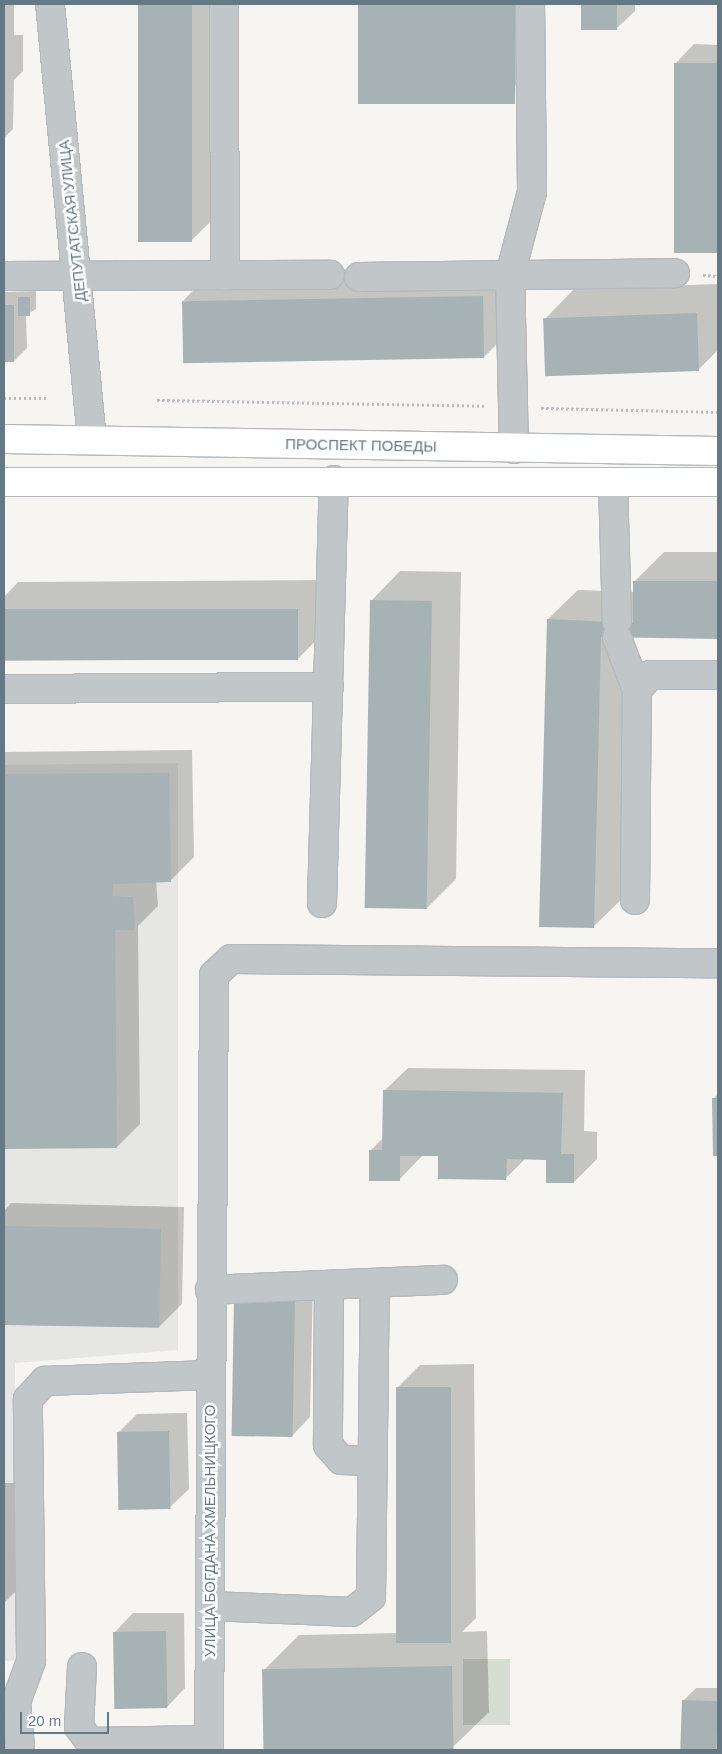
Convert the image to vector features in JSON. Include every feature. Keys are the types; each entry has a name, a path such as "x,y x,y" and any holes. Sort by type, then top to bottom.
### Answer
{"main road":[{"name":"ПРОСПЕКТ ПОБЕДЫ","path":"4,439 718,451"},
{"path":"4,482 334,480 718,482"}],"street":[{"name":"ДЕПУТАТСКАЯ УЛИЦА","path":"50,4 78,277 92,439"},
{"path":"224,4 225,276"},
{"path":"514,449 510,275 532,192 530,4"},
{"path":"359,277 675,273"},
{"path":"4,276 330,275"},
{"path":"322,903 334,480"},
{"path":"614,482 617,630 637,690 635,900"},
{"path":"637,690 650,675 718,675"},
{"path":"4,689 329,687"},
{"name":"УЛИЦА БОГДАНА ХМЕЛЬНИЦКОГО","path":"209,1745 210,1301 214,975 231,959 718,963"},
{"path":"210,1301 329,1285 443,1280"},
{"path":"210,1606 352,1612 371,1597 375,1283"},
{"path":"329,1285 328,1445 341,1460 373,1461"},
{"path":"20,1747 16,1702 31,1661 28,1399 45,1381 210,1375"},
{"path":"82,1667 79,1727 90,1742 209,1745"}],"path":[{"path":"4,398 49,398"},
{"path":"157,400 718,412"}],"shaded area":[{"path":"178,763 178,1350 15,1363 15,1661 4,1661 4,765"},
{"path":"463,1659 510,1659 510,1725 463,1725"}],"building":[{"path":"138,4 192,4 192,242 138,242"},
{"path":"358,4 515,4 515,104 358,104"},
{"path":"581,4 617,4 617,30 581,30"},
{"path":"674,63 718,63 718,253 674,253"},
{"path":"483,296 484,358 183,363 182,301"},
{"path":"18,297 30,297 30,316 18,316"},
{"path":"4,305 14,305 14,362 4,362"},
{"path":"697,313 699,371 545,376 543,318"},
{"path":"633,581 718,581 718,639 601,637 594,928 539,927 547,619 633,623"},
{"path":"370,600 432,601 427,909 365,908"},
{"path":"4,609 298,609 298,660 4,660"},
{"path":"169,773 171,882 113,884 112,896 133,897 135,930 115,930 117,1148 4,1149 4,774"},
{"path":"383,1090 563,1093 561,1154 574,1154 574,1183 546,1183 546,1160 507,1159 506,1180 438,1179 438,1156 400,1156 400,1181 369,1181 369,1150 382,1150"},
{"path":"712,1098 718,1098 718,1156 713,1156"},
{"path":"4,1226 161,1229 159,1328 4,1325"},
{"path":"234,1297 295,1298 293,1437 232,1436"},
{"path":"396,1387 451,1387 451,1643 396,1643"},
{"path":"169,1431 170,1509 118,1510 117,1432"},
{"path":"166,1631 167,1708 114,1709 113,1632"},
{"path":"452,1666 453,1749 263,1750 262,1669"},
{"path":"682,1700 718,1701 716,1750 680,1750"}]}
